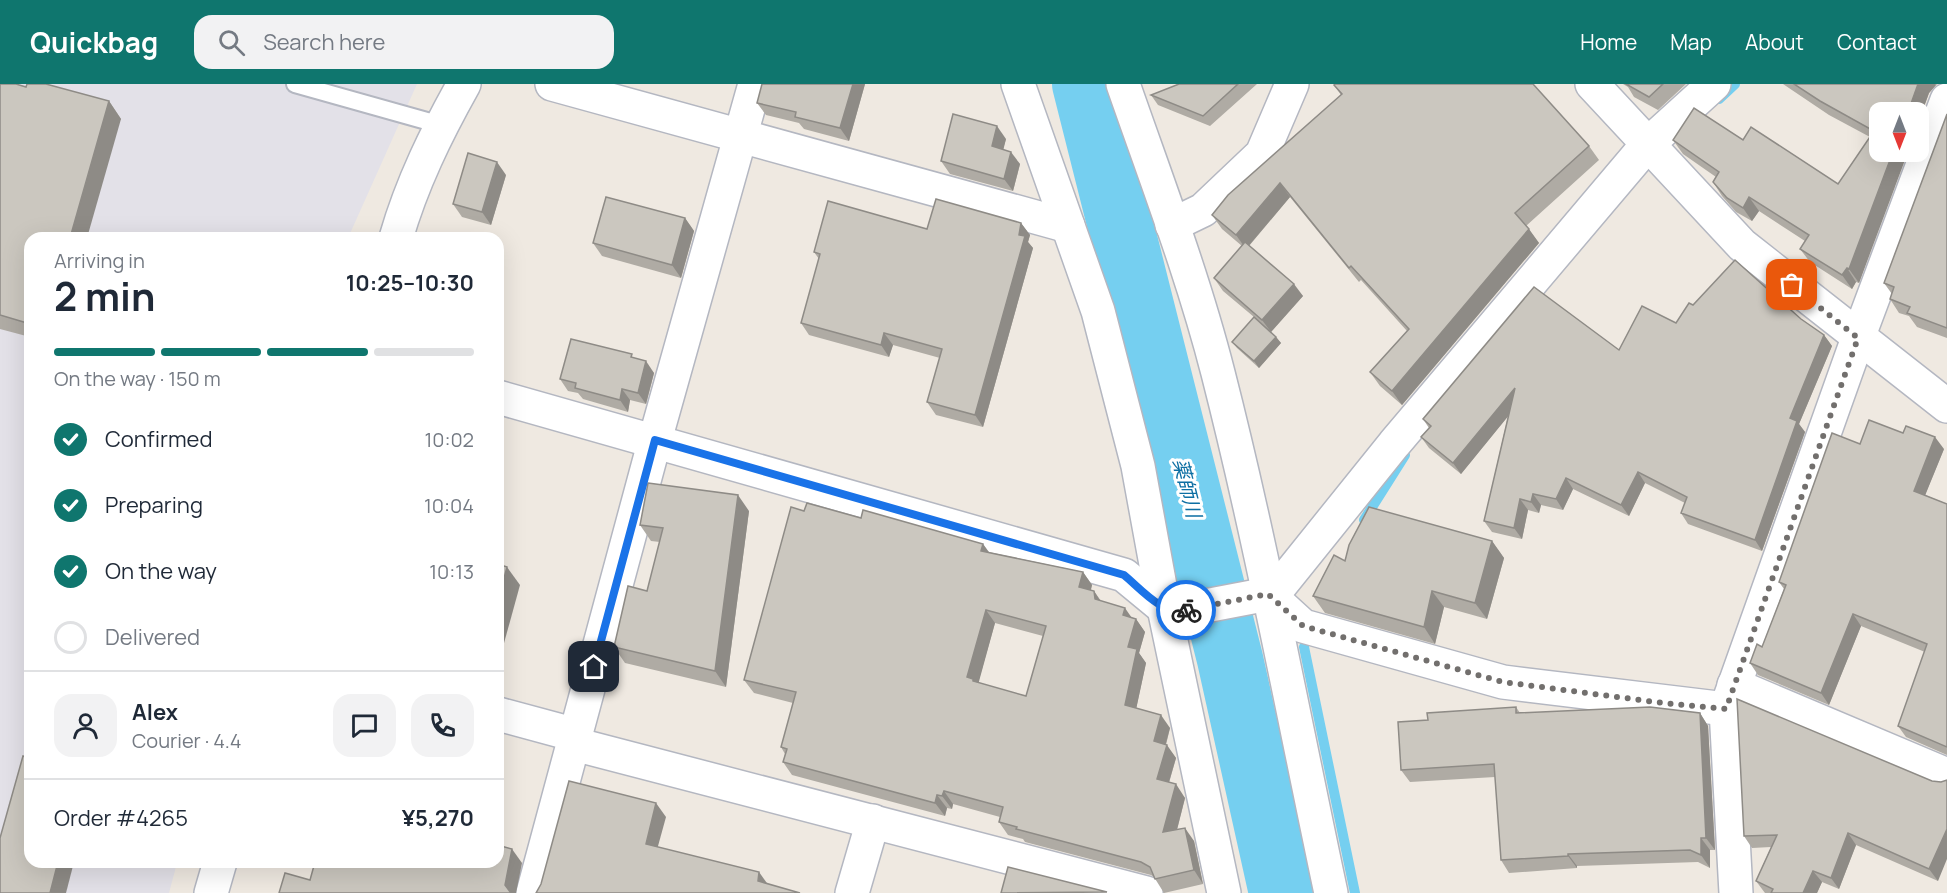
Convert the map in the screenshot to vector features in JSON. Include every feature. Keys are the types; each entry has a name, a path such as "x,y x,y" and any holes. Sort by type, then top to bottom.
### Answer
{"street":[{"path":"398,232 410,192 441,125 464,84"},
{"path":"552,84 1068,226"},
{"path":"533,893 655,440 755,84"},
{"path":"1018,84 1098,311 1138,466 1172,610 1224,893"},
{"path":"1123,84 1172,225 1218,372 1263,596 1331,893"},
{"path":"1172,225 1203,210 1262,154 1292,84"},
{"path":"1592,84 1742,245 1858,338 1947,405"},
{"path":"504,399 1124,575 1172,610 1263,596 1647,145 1714,84"},
{"path":"1736,893 1730,697 1858,338 1947,100"},
{"path":"1263,596 1303,626 1503,682 1663,703 1730,697 1947,775"},
{"path":"504,716 575,739 873,822 1146,893"},
{"path":"852,893 873,822"},
{"path":"211,893 218,868"}],"lane":[{"path":"295,84 441,125"}],"shaded area":[{"path":"0,84 417,84 351,232 24,232 24,868 176,868 169,893 0,893"}],"building":[{"path":"0,84 16,84 26,87 27,84 46,84 109,101 72,232 24,232 24,322 0,315"},
{"path":"762,84 853,84 840,128 795,117 796,112 757,103"},
{"path":"1179,84 1238,84 1203,116 1151,95"},
{"path":"1335,84 1533,84 1589,146 1515,213 1529,229 1392,391 1370,372 1409,329 1351,266 1349,268 1280,183 1236,235 1212,215 1228,195 1342,94"},
{"path":"1626,84 1663,84 1649,97"},
{"path":"1794,84 1918,84 1912,102 1869,102 1869,128"},
{"path":"1694,108 1743,140 1751,127 1838,184 1869,138 1869,162 1889,162 1849,269 1847,268 1842,275 1800,249 1809,235 1749,197 1743,208 1727,198 1713,182 1719,172 1673,140"},
{"path":"953,114 997,126 992,146 1011,152 1004,179 941,161"},
{"path":"1947,114 1947,328 1907,313 1910,307 1890,299 1894,287 1884,283"},
{"path":"468,153 497,162 482,212 453,204"},
{"path":"606,197 685,218 672,265 593,243"},
{"path":"936,199 1021,223 1019,235 1025,236 975,415 927,402 942,349 884,333 881,345 801,323 820,254 814,252 828,201 927,229"},
{"path":"1245,242 1294,284 1262,320 1214,278"},
{"path":"1735,260 1801,319 1824,335 1790,418 1797,421 1755,540 1681,513 1687,497 1638,472 1621,505 1566,478 1556,499 1533,494 1531,502 1520,499 1514,528 1484,521 1515,388 1453,463 1421,437 1431,426 1423,419 1534,287 1619,350 1642,306 1676,323 1689,303 1693,305"},
{"path":"1254,317 1276,337 1254,361 1232,342"},
{"path":"571,339 632,354 631,357 646,361 638,393 622,389 620,400 575,388 576,383 560,379"},
{"path":"1869,420 1903,433 1906,426 1935,437 1914,491 1947,504 1947,747 1898,726 1927,644 1853,614 1821,693 1750,663 1757,644 1762,647 1786,585 1779,582 1832,433 1860,444"},
{"path":"648,483 738,495 715,671 614,647 628,586 647,591 663,528 640,525"},
{"path":"807,503 861,518 863,510 983,544 981,551 1083,572 1079,587 1094,591 1095,599 1125,608 1123,615 1136,619 1128,647 1137,649 1125,705 1161,715 1154,741 1167,745 1157,779 1176,784 1163,832 1185,828 1194,870 1155,879 1150,867 1141,862 1016,829 1017,827 999,822 1003,807 944,791 942,796 937,795 935,803 783,762 787,749 781,747 796,692 744,680 791,507 804,511","holes":["986,610 1046,626 1026,696 973,681 967,677"]},
{"path":"1369,507 1492,541 1475,603 1432,591 1424,627 1313,596 1334,555 1345,561 1349,545"},
{"path":"1737,699 1932,781 1947,780 1947,829 1929,869 1848,833 1831,878 1813,871 1803,893 1771,893 1773,889 1756,881 1777,835 1744,836"},
{"path":"1516,707 1516,713 1650,707 1700,713 1706,838 1701,838 1701,855 1690,850 1568,854 1568,856 1501,860 1494,764 1401,770 1398,722 1428,720 1427,713"},
{"path":"24,756 24,868 56,868 50,893 0,893 0,838"},
{"path":"569,781 656,803 646,844 759,872 758,881 800,893 536,893 541,884"},
{"path":"504,847 512,849 505,885 511,893 279,893 285,873 310,880 313,868 504,868"},
{"path":"1008,867 1107,892 1001,893"}],"waterway":[{"name":"薬師川","path":"1085,84 1230,659 1282,893"},
{"path":"1719,99 1735,84"},
{"path":"1364,520 1405,455"},
{"path":"1304,647 1355,893"}],"way so far":[{"path":"1186,610 1268,594 1303,626 1503,682 1726,709 1858,338 1792,285"}],"route":[{"path":"594,667 655,440 1124,575 1164,608 1186,610"}]}
